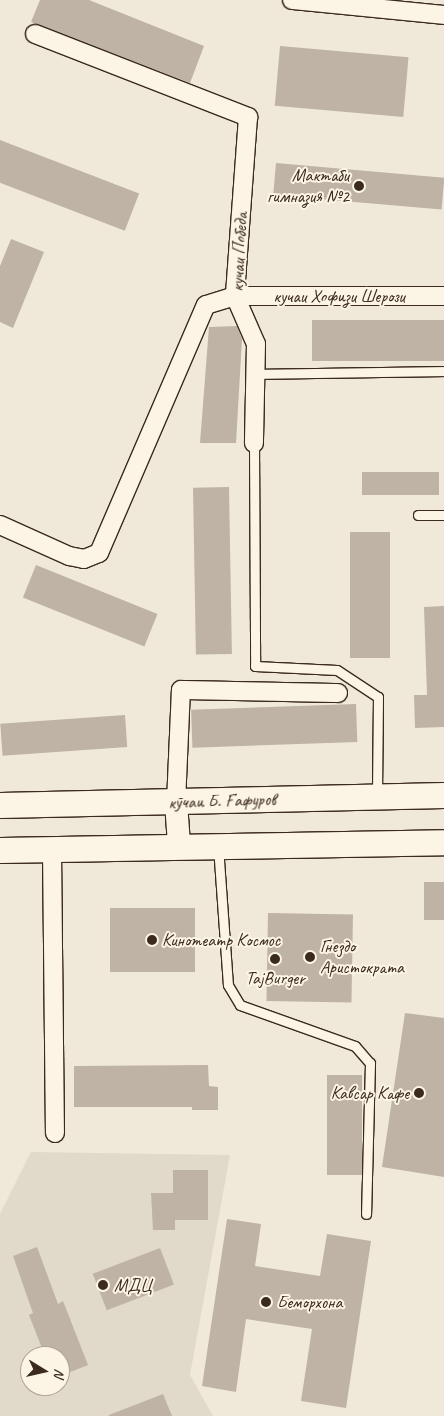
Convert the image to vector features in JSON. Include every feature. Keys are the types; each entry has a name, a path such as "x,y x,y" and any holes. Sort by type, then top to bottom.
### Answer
{"main road":[{"name":"кӯчаи Б. Ғафуров","path":"0,805 176,803 444,795"},
{"path":"0,850 52,850 179,844 444,842"}],"street":[{"path":"292,0 444,15"},
{"name":"кучаи Победа","path":"35,34 248,117 235,296 256,344 254,443"},
{"name":"кучаи Хофизи Шерози","path":"0,524 69,556 84,559 99,553 206,305 235,296 444,296"},
{"path":"179,844 176,803 181,690 338,693"},
{"path":"52,850 55,1133"}],"lane":[{"path":"256,374 444,371"},
{"path":"254,443 255,666 337,670 378,697 377,796"},
{"path":"418,515 444,515"},
{"path":"218,844 228,986 240,1005 355,1046 370,1063 366,1214"}],"shaded area":[{"name":"МДЦ","path":"31,1152 230,1155 190,1375 213,1416 0,1416 0,1214"}],"building":[{"path":"40,0 89,0 204,46 190,83 31,22"},
{"path":"280,46 409,57 403,117 275,106"},
{"path":"0,140 139,193 125,231 0,183"},
{"name":"Мактаби гимназия №2","path":"276,163 444,178 442,210 273,195"},
{"path":"11,239 44,252 13,328 0,322 0,266"},
{"path":"312,320 444,320 444,361 312,361"},
{"path":"237,326 242,339 236,443 200,443 209,327"},
{"path":"362,472 439,472 439,495 362,495"},
{"path":"229,487 232,654 196,655 193,488"},
{"path":"350,532 390,532 390,658 350,658"},
{"path":"36,565 157,614 144,647 23,597"},
{"path":"444,606 444,727 415,728 414,695 427,695 424,607"},
{"path":"356,704 357,742 192,748 191,710"},
{"path":"125,715 127,747 3,756 0,724"},
{"path":"424,882 444,882 444,920 424,920"},
{"name":"Кинотеатр Космос","path":"110,908 195,908 195,972 110,972"},
{"name":"Гнездо Аристократа","path":"268,913 353,914 351,1002 266,1001"},
{"name":"Кавсар Кафе","path":"405,1013 444,1018 444,1177 382,1167"},
{"path":"208,1065 209,1086 218,1087 218,1110 192,1110 192,1107 74,1107 74,1066"},
{"path":"327,1075 362,1075 362,1175 327,1175"},
{"path":"173,1170 208,1170 208,1220 175,1220 175,1230 153,1230 151,1193 173,1193"},
{"path":"227,1219 261,1224 255,1266 320,1276 327,1234 371,1241 346,1408 301,1401 312,1329 246,1319 236,1392 202,1386"},
{"path":"37,1247 58,1304 63,1301 88,1365 70,1372 70,1346 41,1346 29,1315 33,1313 13,1256"},
{"path":"160,1248 174,1284 107,1310 93,1274"},
{"path":"163,1394 172,1416 109,1416 109,1415"}],"place":[{"name":"Мактаби гимназия №2","path":"359,186"},
{"name":"Кинотеатр Космос","path":"152,940"},
{"name":"Гнездо Аристократа","path":"310,957"},
{"name":"TajBurger","path":"275,959"},
{"name":"Кавсар Кафе","path":"419,1093"},
{"name":"МДЦ","path":"103,1285"},
{"name":"Беморхона","path":"266,1302"}]}
